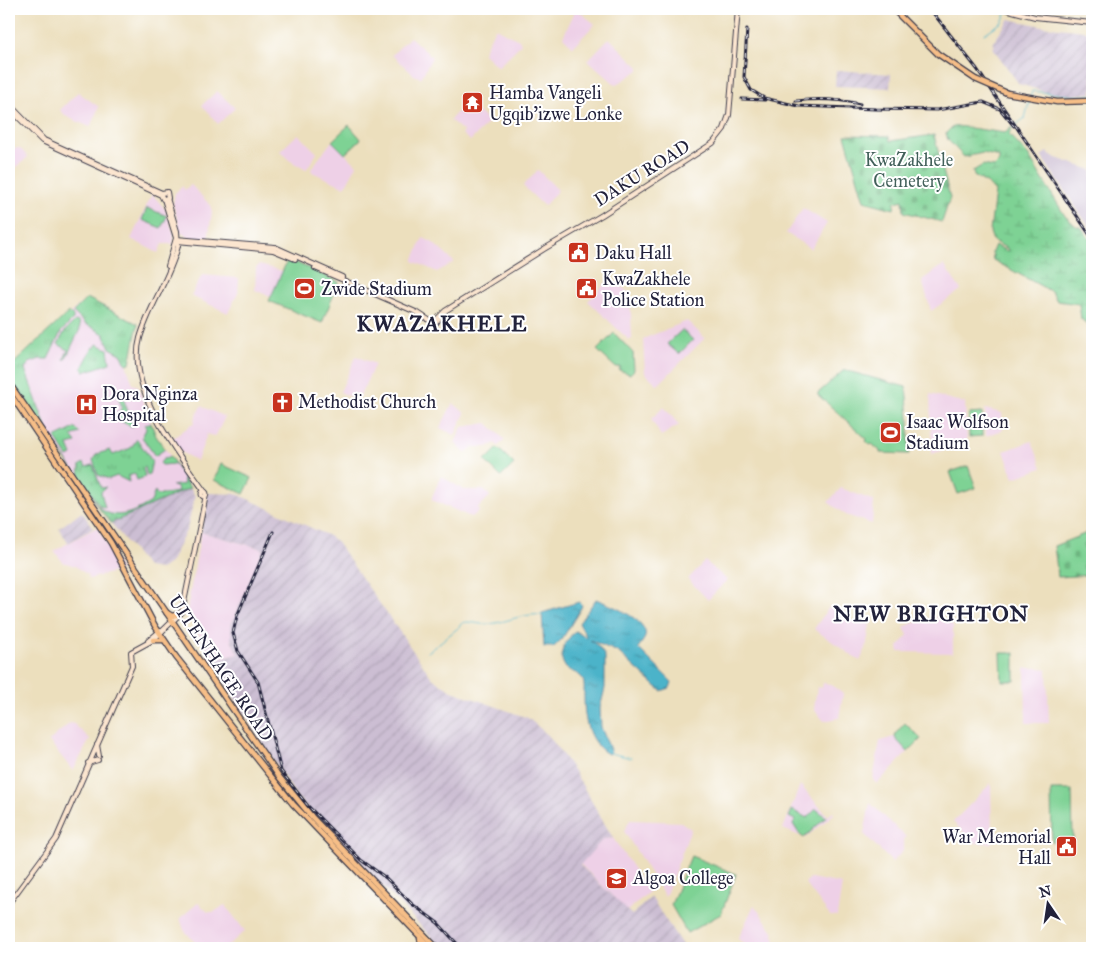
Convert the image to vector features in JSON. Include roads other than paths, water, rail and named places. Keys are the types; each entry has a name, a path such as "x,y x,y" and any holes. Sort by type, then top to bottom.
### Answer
{"main road":[{"name":"DAKU ROAD","path":"188,241 277,248 435,322 446,312 705,150 717,140 724,129 729,111 738,9"},
{"path":"892,9 938,54 950,64 975,79 1007,93 1057,102 1092,101"},
{"path":"1005,9 1035,17 1092,23"},
{"path":"9,106 44,140 163,197 178,233 188,241"},
{"path":"163,197 177,240 167,273"},
{"path":"9,903 56,839 87,764 132,666 131,652 145,645 183,610 204,509 204,494 198,482 158,424 137,366 140,338 177,250 178,233"},
{"path":"177,240 188,241"},
{"path":"177,250 188,241"},
{"name":"UITENHAGE ROAD","path":"9,382 172,622 295,798 437,948"},
{"name":"UITENHAGE ROAD","path":"9,392 111,542 164,640 284,793 431,948"},
{"path":"166,613 178,616"},
{"path":"177,629 178,616"},
{"path":"153,638 155,626"},
{"path":"153,638 164,640"},
{"path":"87,764 98,758 98,740"},
{"path":"419,936 422,943 419,948"}],"water":[{"path":"596,599 627,614 641,625 645,631 645,637 638,648 672,682 670,688 661,691 618,652 590,640 598,646 605,656 605,688 600,708 601,727 611,752 608,754 595,742 588,728 583,680 581,676 566,668 562,658 563,648 575,631 587,638 579,623"},
{"path":"579,602 582,605 581,608 562,639 554,647 544,647 542,613"}],"waterway":[{"path":"984,34 1002,22 1008,10"},
{"path":"1012,128 1025,118 1032,91 1075,96 1092,95"},
{"path":"459,627 464,622 489,624 527,615 543,615"},
{"path":"428,652 458,628"},
{"path":"610,753 631,758"}],"railway":[{"path":"930,9 977,69 1092,238"},
{"path":"747,29 744,77 751,90 764,98 799,106 876,109 937,110 983,102 1000,109 1014,126"},
{"path":"742,99 765,100"},
{"path":"796,101 828,100 860,104"},
{"path":"273,532 237,616 233,633 238,651 258,682 281,771 308,806 361,860 386,878 412,904 438,923 461,948"}],"place":[{"name":"Hamba Vangeli Ugqib'izwe Lonke","path":"473,103"},
{"name":"Daku Hall","path":"579,253"},
{"name":"Zwide Stadium","path":"305,289"},
{"name":"KwaZakhele Police Station","path":"586,289"},
{"name":"Methodist Church","path":"282,402"},
{"name":"Dora Nginza Hospital","path":"86,404"},
{"name":"Isaac Wolfson Stadium","path":"890,432"},
{"name":"War Memorial Hall","path":"1067,847"},
{"name":"Algoa College","path":"617,878"}],"district":[{"name":"KWAZAKHELE","path":"442,323"},
{"name":"NEW BRIGHTON","path":"931,613"}],"park label":[{"name":"KwaZakhele Cemetery","path":"909,170"}]}
